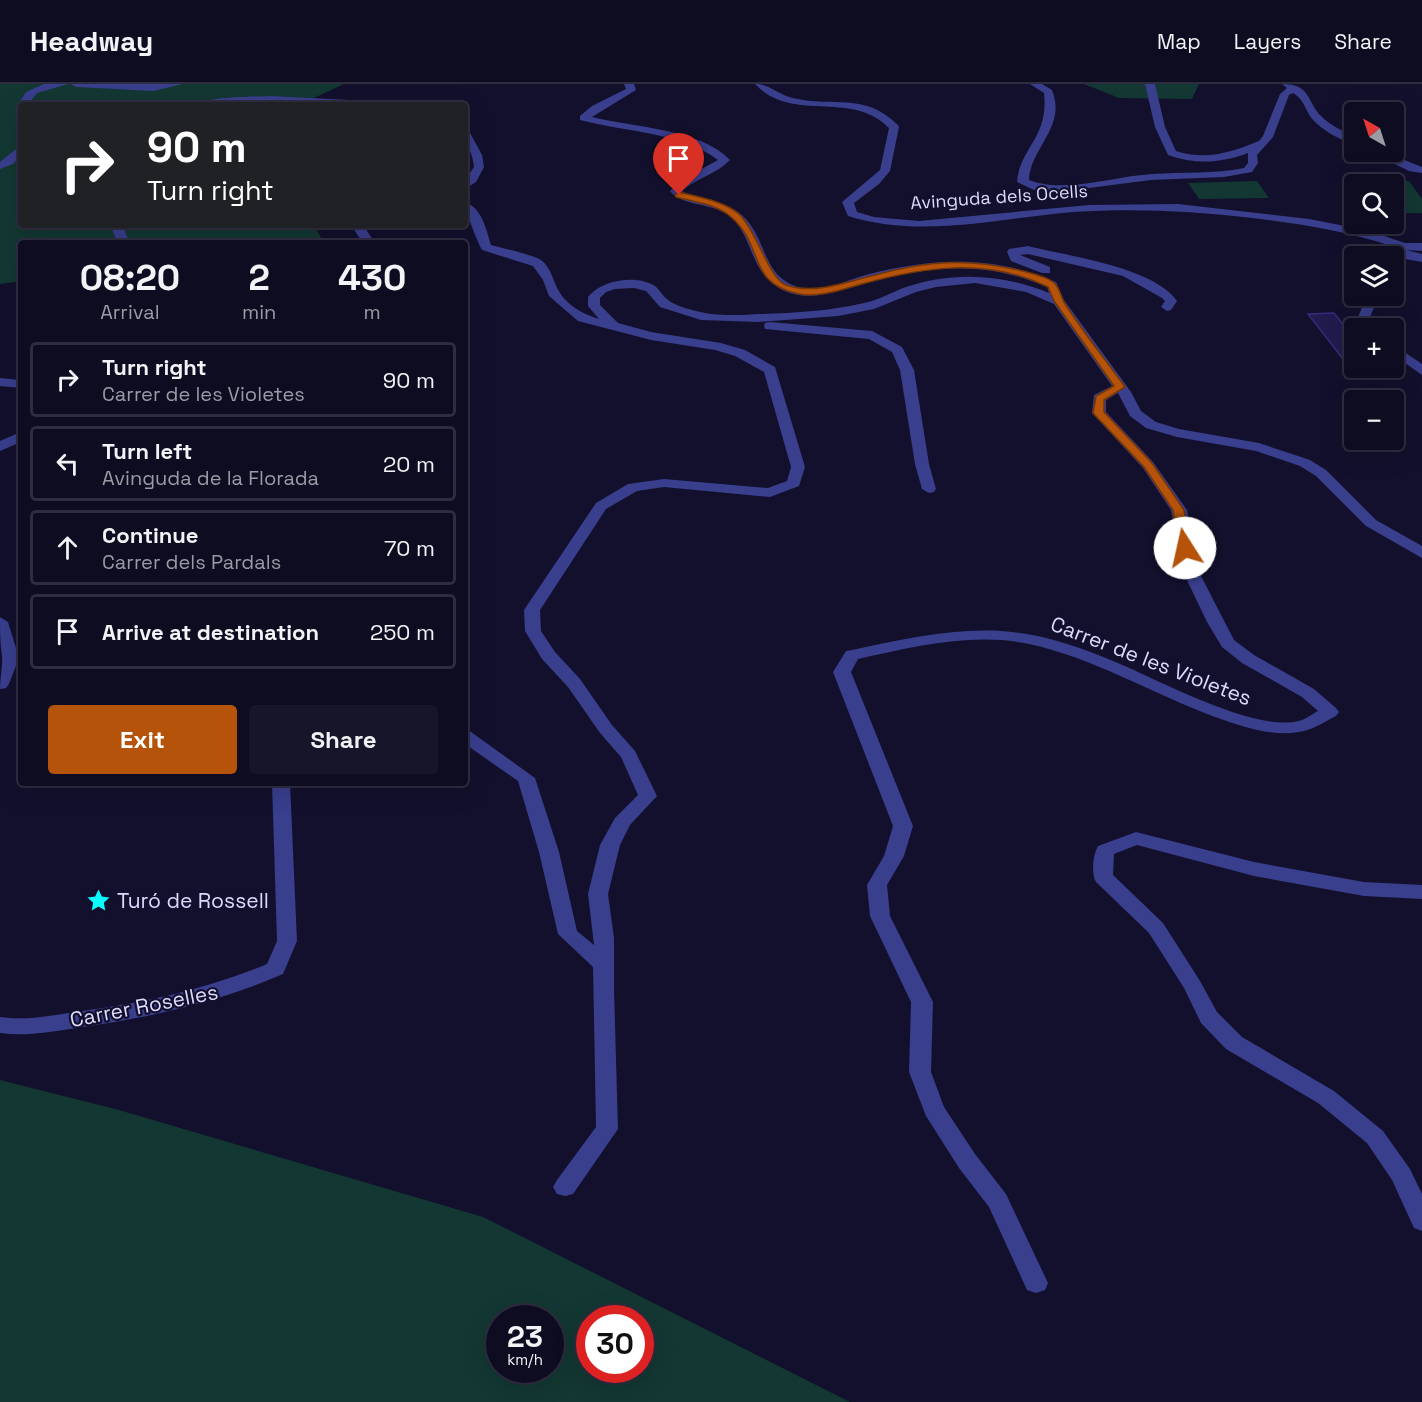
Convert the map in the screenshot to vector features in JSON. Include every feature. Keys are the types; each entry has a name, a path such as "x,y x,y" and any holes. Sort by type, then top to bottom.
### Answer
{"street":[{"path":"24,102 27,95 35,89 63,84"},
{"path":"76,84 154,88 177,84"},
{"path":"628,84 631,90 596,108 584,118 606,125 655,133 716,151 725,160 717,167 681,185 676,191 679,195 726,208 736,216 749,231 770,278 779,286 802,292 826,290 907,269 955,263 991,266 1034,277 1052,285"},
{"name":"Avinguda dels Ocells","path":"760,84 768,93 781,98 854,100 874,105 887,114 894,127 885,171 875,182 848,202 852,214 866,219 891,223 950,221 1108,207 1195,208 1324,224 1360,232 1385,246"},
{"path":"1035,84 1049,92 1050,103 1046,132 1023,168 1023,183 1030,188 1054,188 1148,177 1237,173 1248,170 1253,163 1252,155 1263,142 1281,109 1290,86 1305,96 1315,116 1344,135"},
{"path":"1150,84 1160,127 1172,153 1184,158 1204,161 1246,151 1263,142"},
{"path":"224,102 281,99 334,102"},
{"path":"468,139 480,163 479,171 468,183"},
{"path":"0,166 9,162 18,152"},
{"path":"1399,162 1418,170 1422,178"},
{"path":"468,208 480,223 486,247 537,263 549,280 553,292 562,303 582,318 651,336 716,345 740,353 770,370 798,467 794,483 770,493 664,483 633,487 601,506 531,610 532,631 548,655 574,683 606,729 629,755 648,796 622,822 610,845 598,894 604,938 608,1129 565,1187"},
{"path":"359,228 369,240"},
{"path":"1404,253 1421,248"},
{"path":"1167,307 1171,301 1167,295 1127,273 1028,250 1013,252 1016,258 1056,275 1052,285 1058,301 1120,387 1135,413 1151,425 1177,433 1259,447 1305,463 1321,473 1371,523 1422,553"},
{"path":"615,328 594,306 594,297 602,289 613,285 634,284 650,288 664,304 705,317 734,318 838,312 870,306 912,289 936,283 975,279 1029,289 1058,301"},
{"path":"734,318 752,325 872,335 897,350 907,370 922,464 929,489"},
{"path":"1404,357 1422,371"},
{"path":"0,382 18,384"},
{"name":"Carrer de les Violetes","path":"1036,1283 998,1201 967,1161 934,1110 920,1072 922,1002 880,916 877,885 894,856 903,826 842,672 852,655 920,640 994,636 1053,646 1244,721 1279,727 1299,727 1330,712 1308,693 1248,659 1228,643 1215,622 1192,574 1179,510 1148,465 1099,413 1099,398 1120,387"},
{"path":"0,447 18,438"},
{"path":"0,622 11,658 0,684"},
{"path":"468,738 525,778 549,852 567,934 603,964"},
{"name":"Carrer Roselles","path":"0,1025 52,1024 176,1004 236,987 276,969 287,941 281,786"},
{"path":"1422,892 1364,889 1254,869 1136,838 1105,851 1103,877 1156,928 1193,986 1209,1017 1234,1043 1326,1097 1375,1137 1402,1176 1422,1221"}],"green space":[{"path":"0,84 344,84 305,102 18,102 18,228 316,228 322,240 18,240 18,281 0,284"},
{"path":"1084,84 1199,84 1192,99 1119,98"},
{"path":"1257,181 1269,198 1199,199 1188,183"},
{"path":"1404,181 1409,181 1422,199 1422,213 1404,213"},
{"path":"0,1080 119,1110 483,1217 850,1402 0,1402"}],"building":[{"path":"1334,313 1342,323 1344,360 1308,314"}],"place":[{"name":"Turó de Rossell","path":"99,901"}],"route":[{"path":"679,195 726,208 749,231 770,278 779,286 802,292 826,290 907,269 955,263 991,266 1034,277 1052,285 1058,301 1070,314 1120,387 1099,398 1099,413 1148,465 1179,510 1185,548"}]}
